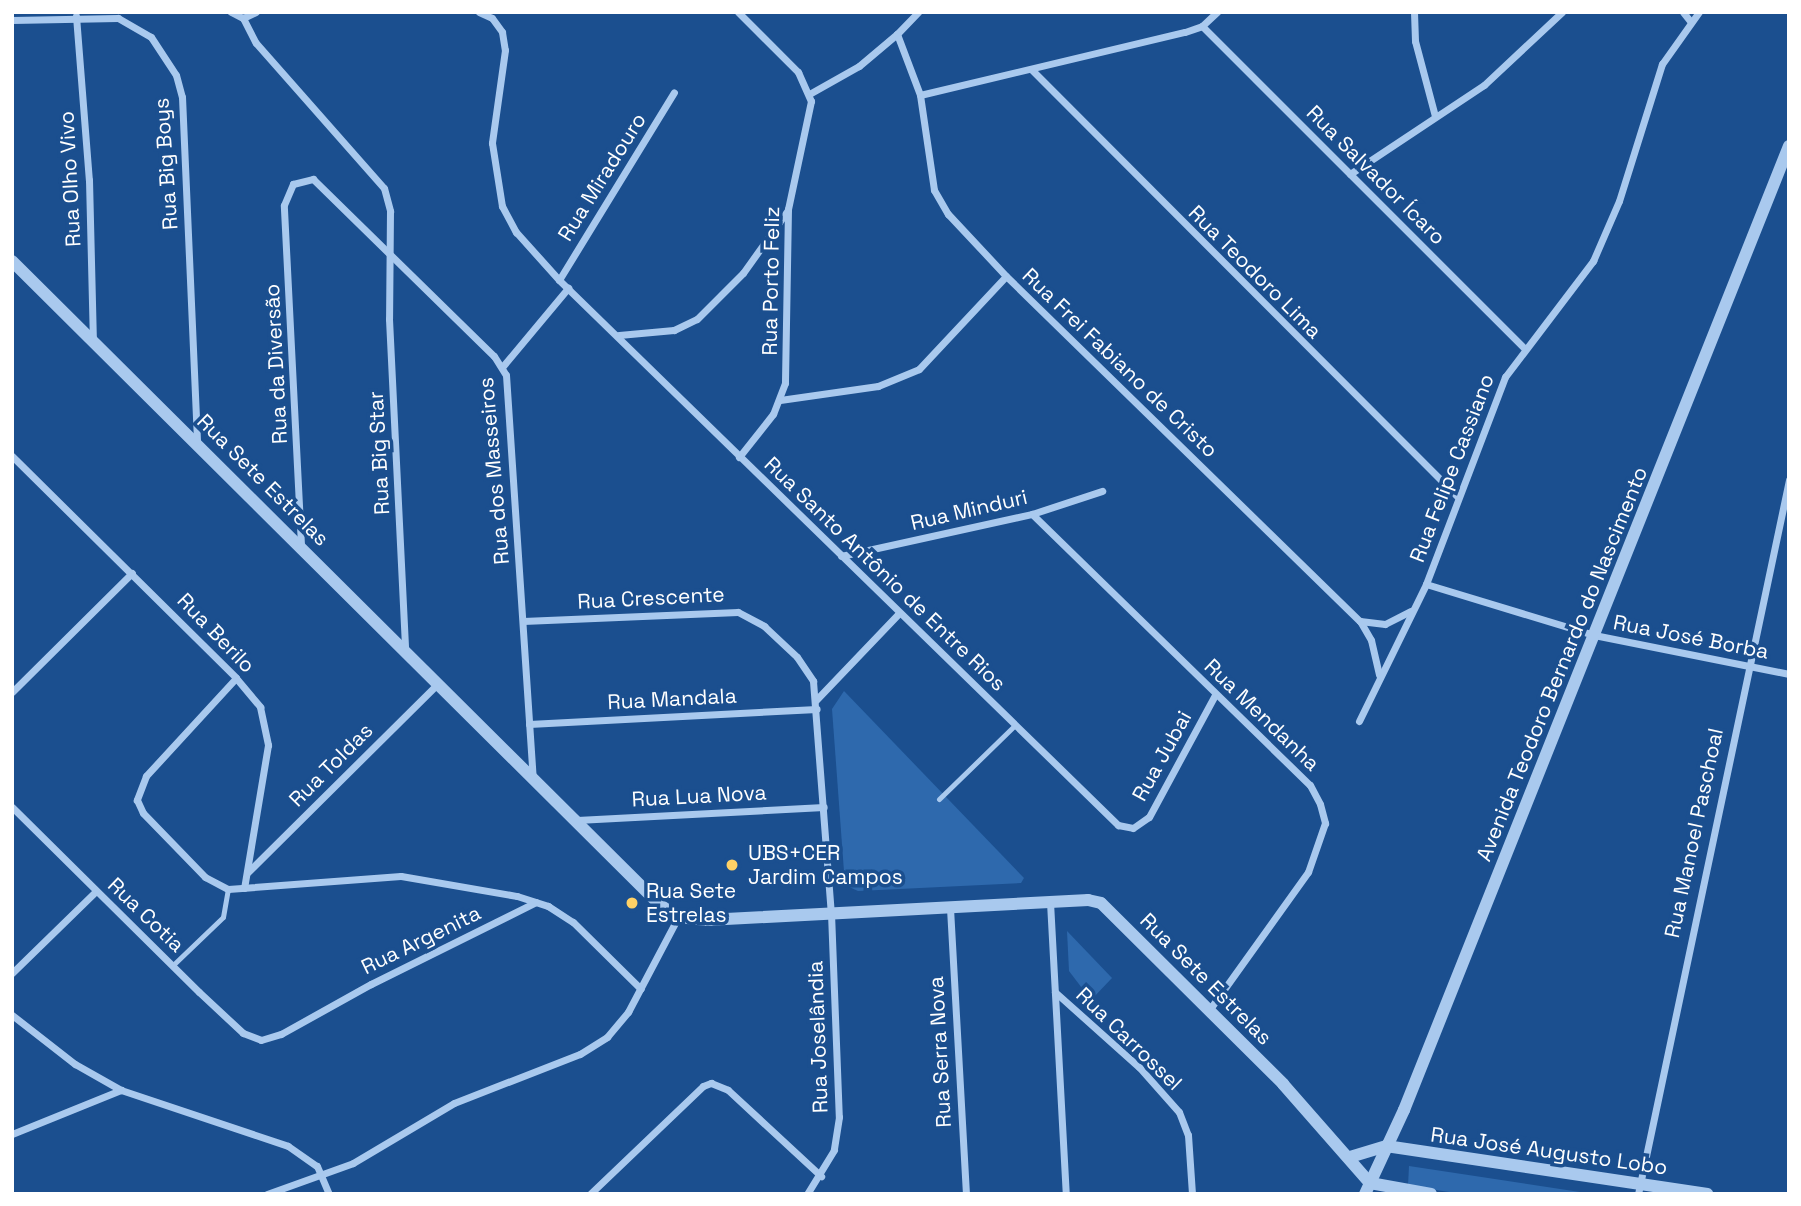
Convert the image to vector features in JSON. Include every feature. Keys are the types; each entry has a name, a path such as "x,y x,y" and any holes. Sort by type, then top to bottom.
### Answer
{"street":[{"path":"231,12 250,15"},
{"name":"Rua Santo Antônio de Entre Rios","path":"479,12 492,18 502,32 505,50 492,143 502,206 516,232 559,280 619,335 739,457 1106,815 1118,825 1133,828"},
{"path":"738,12 798,72 811,93 859,66 918,12"},
{"path":"920,95 1032,70 1202,26 1217,12"},
{"path":"1414,12 1415,41 1435,116"},
{"path":"1350,173 1504,69 1562,12"},
{"path":"1684,12 1690,21"},
{"name":"Rua Felipe Cassiano","path":"1359,721 1426,584 1491,407 1525,349 1575,290 1608,232 1649,96 1662,64 1690,21 1699,12"},
{"name":"Rua Big Star","path":"250,15 256,43 384,188 390,211 405,648"},
{"name":"Rua Big Boys","path":"12,20 76,16 118,18 136,25 163,50 179,86 197,441"},
{"name":"Rua Olho Vivo","path":"76,16 89,180 93,340"},
{"name":"Rua Salvador Ícaro","path":"1202,26 1525,349"},
{"name":"Rua Frei Fabiano de Cristo","path":"897,34 920,95 934,190 948,214 1006,276 1360,621 1371,640 1380,675"},
{"name":"Rua Teodoro Lima","path":"1032,70 1457,496"},
{"name":"Rua Miradouro","path":"559,280 674,92"},
{"name":"Rua Porto Feliz","path":"739,457 780,400 787,359 788,209 811,93"},
{"name":"Avenida Teodoro Bernardo do Nascimento","path":"1368,1188 1404,1110 1789,146"},
{"name":"Rua dos Masseiros","path":"293,184 304,179 321,183 390,256 503,366 508,387 534,777"},
{"name":"Rua da Diversão","path":"293,184 284,205 301,545"},
{"path":"619,335 674,330 697,319 735,282 788,209"},
{"name":"Rua Sete Estrelas","path":"12,261 197,441 660,905 678,917 707,920 1088,900 1108,908 1210,1010 1350,1157 1368,1188"},
{"path":"780,400 878,386 919,369 1006,276"},
{"path":"503,366 568,288"},
{"name":"Rua Berilo","path":"12,456 236,678 260,707 268,745 244,888"},
{"name":"Rua Manoel Paschoal","path":"1638,1189 1789,480"},
{"name":"Rua Minduri","path":"841,556 1032,514 1102,491"},
{"name":"Rua Mendanha","path":"1032,514 1310,785 1325,823 1321,844 1294,896 1210,1010"},
{"path":"12,692 132,573"},
{"name":"Rua José Borba","path":"1426,584 1594,635 1789,674"},
{"path":"1360,621 1385,624 1412,611"},
{"name":"Rua Crescente","path":"523,621 737,612 764,626 797,657 813,681 817,705 831,914"},
{"path":"817,705 899,613"},
{"path":"236,678 146,776 137,800 144,813 205,877 228,889 366,875 401,876 536,902 573,922 641,989"},
{"name":"Rua Toldas","path":"247,873 439,683"},
{"name":"Rua Jubai","path":"1133,828 1149,817 1215,695"},
{"name":"Rua Mandala","path":"529,724 817,705"},
{"name":"Rua Cotia","path":"12,807 243,1033 261,1040"},
{"name":"Rua Lua Nova","path":"577,820 824,807"},
{"path":"12,974 95,891"},
{"name":"Rua Argenita","path":"261,1040 281,1034 536,902"},
{"name":"Rua Carrossel","path":"1050,902 1066,1194"},
{"name":"Rua Serra Nova","path":"950,908 966,1194"},
{"name":"Rua Joselândia","path":"807,1194 821,1176 834,1150 839,1116 831,914"},
{"path":"267,1194 324,1174 383,1147 454,1103 594,1045 618,1026 641,989 678,917"},
{"name":"Rua Carrossel","path":"1055,992 1139,1067 1179,1112 1188,1135 1192,1194"},
{"path":"12,1015 75,1064 121,1090 288,1146 324,1174 329,1194"},
{"path":"590,1194 703,1086 711,1083 729,1090 821,1176"},
{"path":"12,1134 121,1090"},
{"path":"1350,1157 1386,1146"},
{"name":"Rua José Augusto Lobo","path":"1386,1146 1638,1189 1707,1194"},
{"path":"1368,1188 1431,1194"}],"lane":[{"path":"939,799 1014,726"},
{"path":"173,965 223,917 228,889"}],"shaded area":[{"path":"844,691 1024,878 1021,883 858,891 845,885 832,709"},
{"path":"1067,931 1112,978 1091,1000 1069,971"},
{"path":"1409,1166 1593,1194 1463,1194 1408,1186"}],"place":[{"name":"UBS+CER Jardim Campos","path":"732,865"},
{"name":"Rua Sete Estrelas","path":"632,903"}]}
